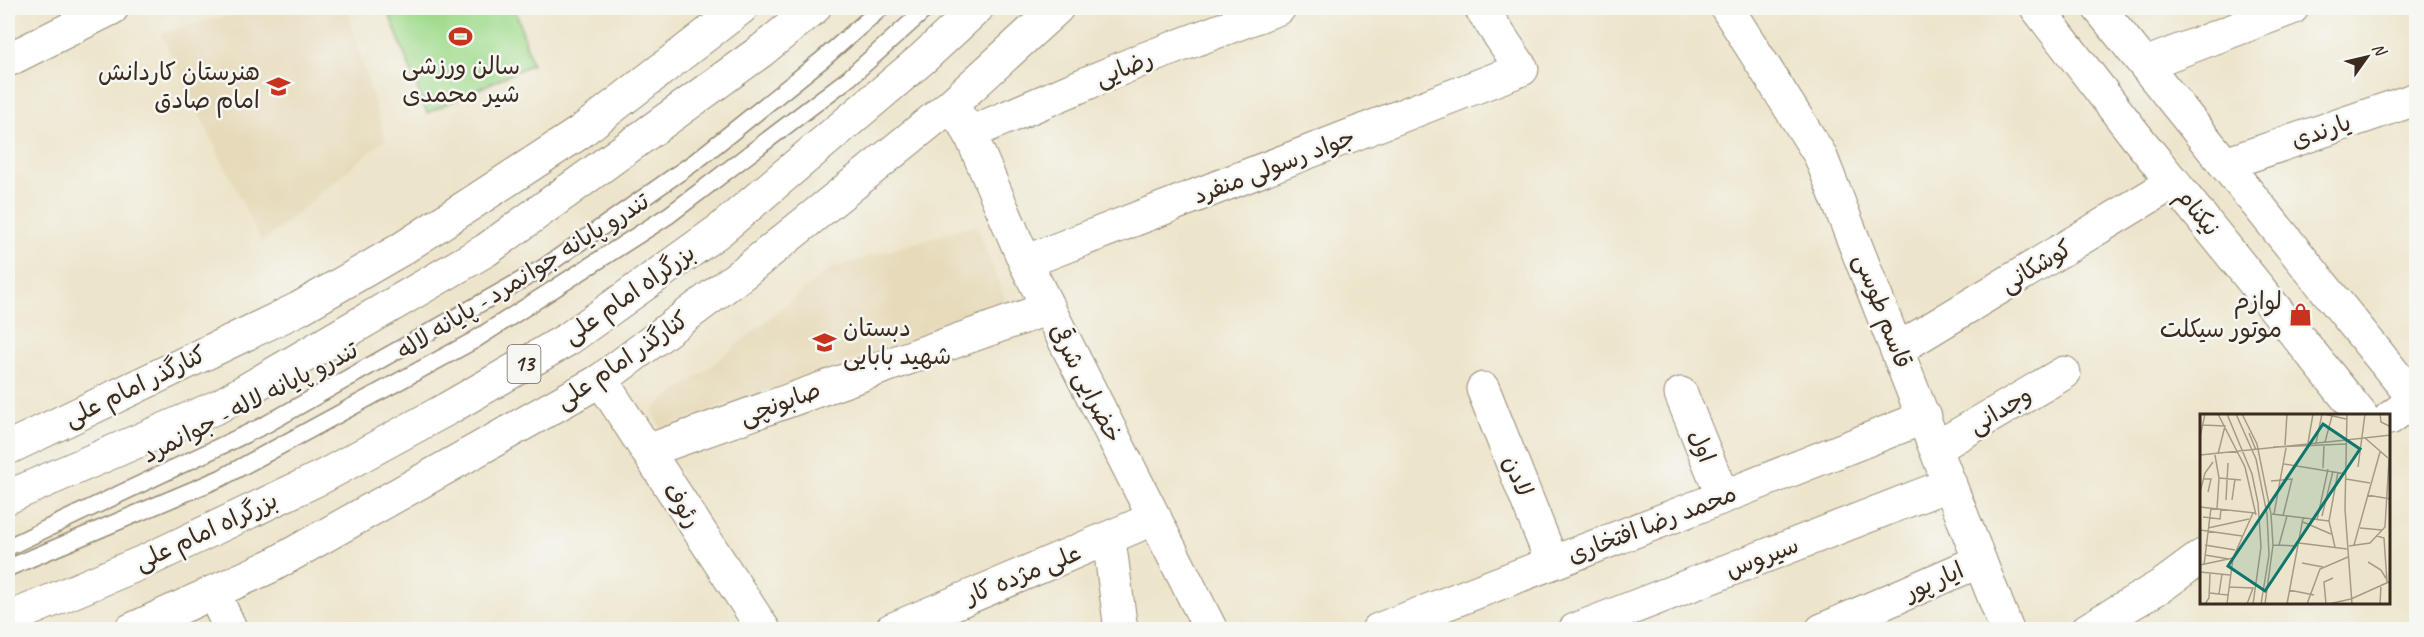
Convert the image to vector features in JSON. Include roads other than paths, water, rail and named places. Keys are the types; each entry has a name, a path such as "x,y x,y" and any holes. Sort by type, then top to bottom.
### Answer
{"main road":[{"path":"8,60 112,8"},
{"name":"کنارگذر امام علی","path":"8,448 298,309 400,250 579,133 741,8"},
{"path":"8,497 219,406 486,250 761,51 814,8"},
{"name":"بزرگراه امام علی","path":"8,620 150,559 322,477 568,339 720,230 922,59 977,8"},
{"name":"کنارگذر امام علی","path":"131,630 271,566 601,380 747,270 951,105 1057,8"},
{"name":"رضایی","path":"970,133 1139,61 1279,8"},
{"name":"جواد رسولی منفرد","path":"1025,262 1522,69 1481,8"},
{"name":"قاسم طوسی","path":"1727,8 1820,155 2007,630"},
{"name":"نیکنام","path":"2037,8 2360,414"},
{"path":"2099,8 2225,164 2409,404"},
{"path":"2145,64 2292,8"},
{"name":"یارندی","path":"2225,164 2416,99"},
{"name":"خضرایی شرقی","path":"951,105 970,133 1025,262 1211,630"},
{"name":"کوشکانی","path":"1898,349 2174,182"},
{"name":"صابونچی","path":"647,451 1049,308"},
{"name":"وجدانی","path":"1936,448 2064,373"},
{"name":"رئوف","path":"601,380 764,630"},
{"name":"لادن","path":"1483,389 1552,562"},
{"name":"اول","path":"1682,394 1723,497"},
{"name":"محمد رضا افتخاری","path":"1378,630 1924,417"},
{"name":"سیروس","path":"1575,630 1950,484"},
{"name":"علی مژده کار","path":"891,630 1155,518"},
{"path":"1109,539 1121,630"},
{"path":"2087,630 2164,584 2200,557"},
{"name":"ایار پور","path":"1822,630 1980,561"},
{"path":"213,592 231,630"}],"lane":[{"name":"تندرو پایانه لاله - جوانمرد","path":"8,547 265,425 543,268 696,161 823,59 881,8"},
{"name":"تندرو پایانه جوانمرد - پایانه لاله","path":"8,568 221,478 473,341 669,215 849,78 927,8"}],"place":[{"name":"سالن ورزشی شیر محمدی","path":"461,36"},
{"name":"هنرستان کاردانش امام صادق","path":"278,86"},
{"name":"لوازم موتور سیکلت","path":"2300,315"},
{"name":"دبستان شهید بابایی","path":"825,342"}]}
